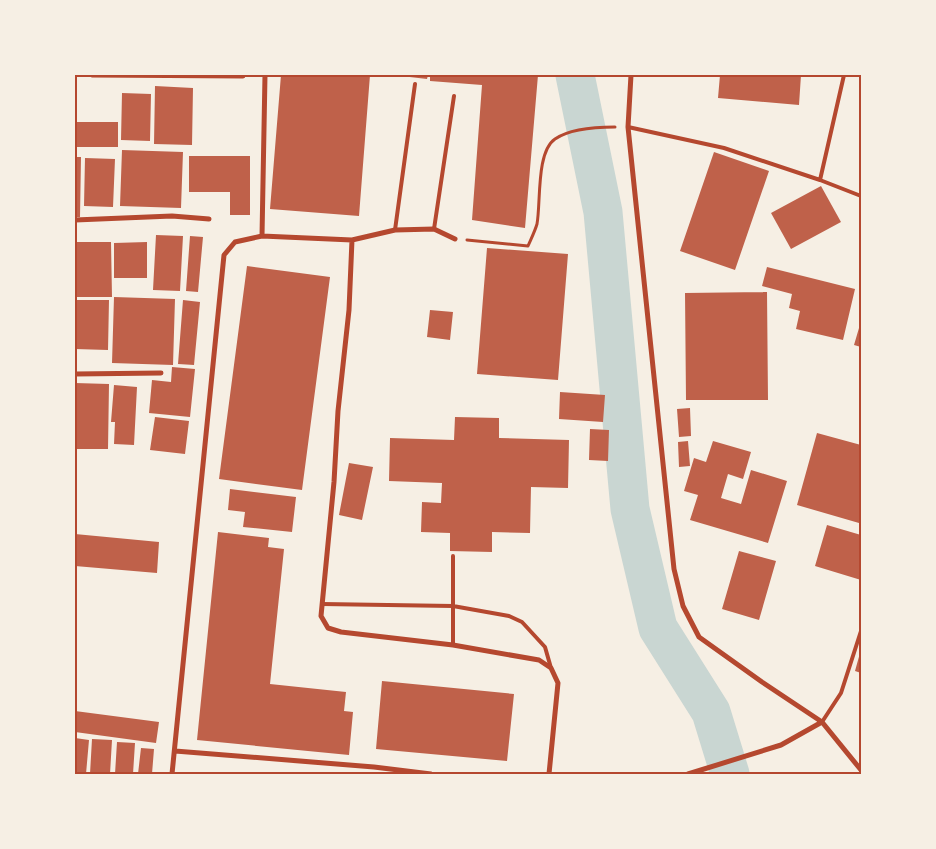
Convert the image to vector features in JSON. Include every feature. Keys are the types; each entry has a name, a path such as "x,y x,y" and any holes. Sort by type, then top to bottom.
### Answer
{"street":[{"path":"92,75 243,76"},
{"path":"262,236 265,75"},
{"path":"631,75 628,127 674,569 682,606 699,637 822,722 861,770"},
{"path":"75,220 172,216 209,219"},
{"path":"172,774 224,255 235,242 262,236 352,240 395,230 434,229 455,239"},
{"path":"352,240 349,310 338,412 334,482 321,616 328,628 341,632 453,645 540,660 551,668 558,682 549,774"},
{"path":"75,374 161,373"},
{"path":"688,774 781,744 822,722"},
{"path":"175,751 374,767 431,774"}],"lane":[{"path":"820,180 844,75"},
{"path":"395,230 415,84"},
{"path":"434,229 454,96"},
{"path":"628,127 724,148 820,180 861,196"},
{"path":"453,556 453,645"},
{"path":"322,604 453,606 510,616 522,622 545,647 551,668"},
{"path":"822,722 841,693 861,631"},
{"path":"374,767 374,774"}],"path":[{"path":"455,239 528,246 536,225 546,150 554,139 570,132 602,127"}],"building":[{"path":"281,75 370,75 359,216 270,209"},
{"path":"401,75 428,75 427,79"},
{"path":"430,75 538,75 525,228 472,220 482,85 430,81"},
{"path":"720,75 801,75 799,105 718,98"},
{"path":"155,86 193,88 192,145 154,144"},
{"path":"122,93 151,94 150,141 121,140"},
{"path":"75,122 118,122 118,147 75,147"},
{"path":"122,150 183,152 181,208 120,206"},
{"path":"714,152 769,171 735,270 680,251"},
{"path":"189,156 250,156 250,215 230,215 230,192 189,192"},
{"path":"75,157 81,157 80,217 75,217"},
{"path":"85,158 115,159 113,207 84,206"},
{"path":"821,186 841,222 791,249 771,213"},
{"path":"156,235 183,236 180,291 153,290"},
{"path":"190,236 203,237 198,292 186,291"},
{"path":"75,242 111,242 112,297 75,297"},
{"path":"147,242 147,278 114,278 114,243"},
{"path":"487,248 568,254 558,380 477,374"},
{"path":"247,266 330,277 302,490 219,479"},
{"path":"767,267 855,289 843,340 796,329 800,311 789,308 792,294 762,286"},
{"path":"767,292 768,400 686,400 685,293"},
{"path":"114,297 175,299 173,365 112,363"},
{"path":"75,300 109,300 108,350 75,349"},
{"path":"183,300 200,302 194,365 178,364"},
{"path":"430,310 453,312 450,340 427,337"},
{"path":"859,328 861,328 861,347 854,345"},
{"path":"172,367 195,369 190,417 149,413 152,380 171,382"},
{"path":"75,383 109,384 108,449 75,449"},
{"path":"114,385 137,387 134,445 114,444 115,422 111,422"},
{"path":"560,392 605,395 603,422 559,419"},
{"path":"690,408 691,436 679,437 677,409"},
{"path":"155,417 189,421 185,454 150,450"},
{"path":"455,417 499,418 499,438 569,440 568,488 531,487 530,533 492,532 492,552 450,551 450,533 421,532 422,502 441,503 442,483 389,481 390,438 454,440"},
{"path":"590,429 609,430 608,461 589,460"},
{"path":"817,433 861,445 861,515 859,523 797,505"},
{"path":"688,441 690,466 679,467 678,442"},
{"path":"713,441 751,452 743,479 728,474 721,498 741,504 751,470 787,481 768,543 690,520 698,495 684,491 694,458 706,462"},
{"path":"349,463 373,467 362,520 339,515"},
{"path":"230,489 296,497 292,532 243,527 245,512 228,510"},
{"path":"827,525 861,535 861,580 815,566"},
{"path":"218,532 269,538 268,547 284,549 270,684 346,692 344,711 353,712 349,755 197,740"},
{"path":"75,534 159,542 157,573 75,566"},
{"path":"739,551 776,561 759,620 722,609"},
{"path":"861,653 861,673 855,671"},
{"path":"382,681 514,694 507,761 376,749"},
{"path":"75,711 159,722 156,743 75,732"},
{"path":"75,738 89,740 86,774 75,774"},
{"path":"92,739 112,740 110,774 90,774"},
{"path":"117,742 135,743 133,774 115,774"},
{"path":"141,748 154,749 152,774 138,774"}],"waterway":[{"path":"575,75 603,212 630,509 658,628 711,712 730,774"}]}
